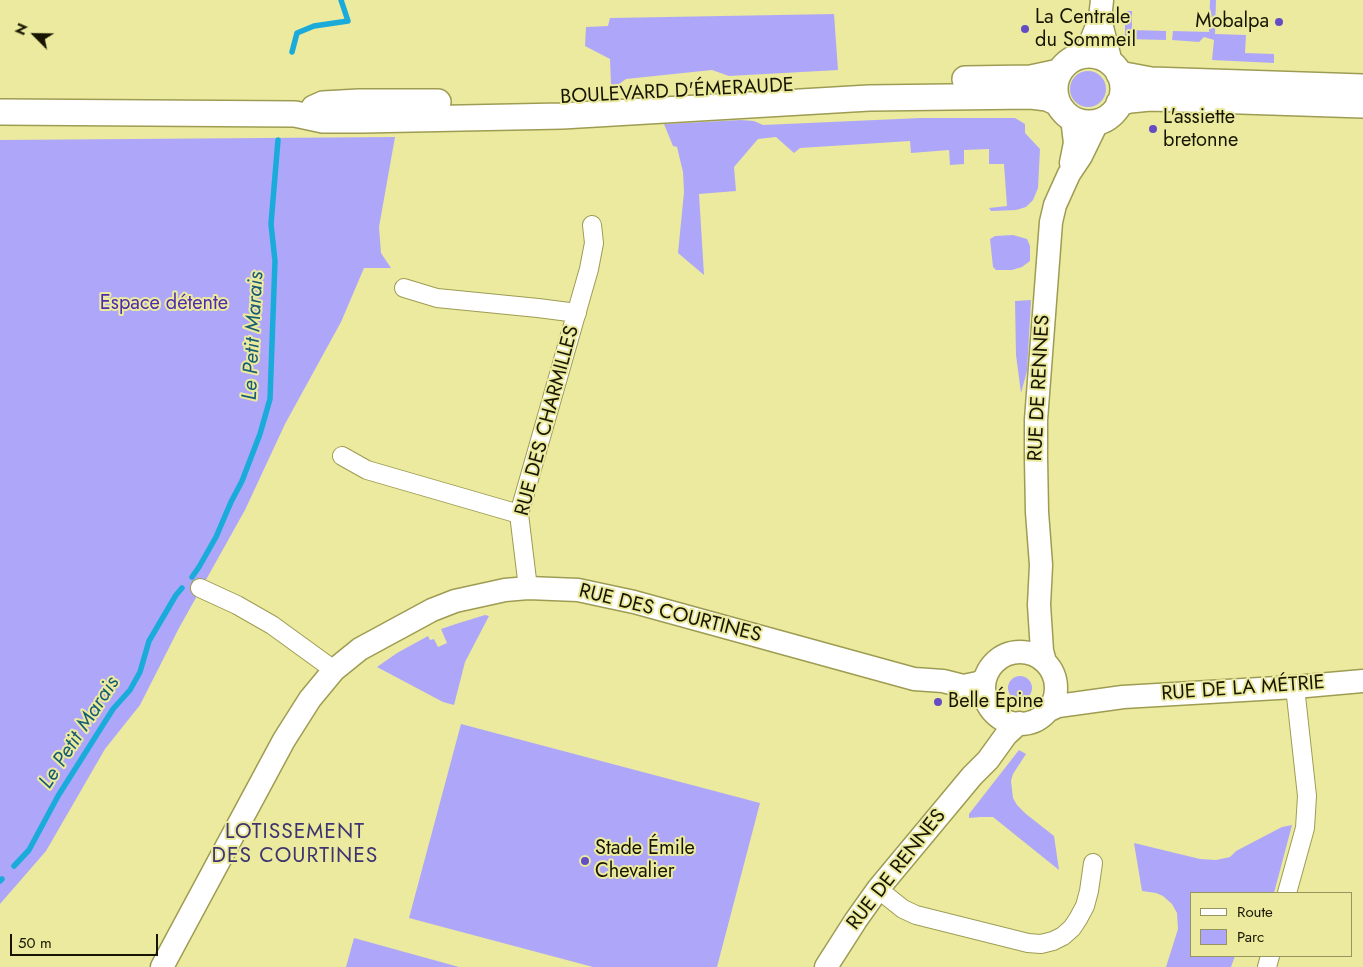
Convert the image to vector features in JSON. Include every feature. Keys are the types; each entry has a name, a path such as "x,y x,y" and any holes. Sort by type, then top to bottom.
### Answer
{"main road":[{"path":"1065,111 1055,87 1059,72 1073,59 1085,55 1099,56 1115,69 1151,80 1363,87"},
{"path":"0,112 295,114 323,120 363,120 562,116 869,98 1031,96 1047,98 1084,122 1098,121 1110,114 1119,103 1122,89 1115,69"},
{"name":"BOULEVARD D'ÉMERAUDE","path":"295,114 323,104 359,102 493,102 648,97 862,82 1031,78 1059,72"},
{"path":"1119,103 1150,98 1363,105"}],"street":[{"path":"1085,55 1101,9"},
{"path":"1101,9 1115,69"},
{"name":"RUE DE RENNES","path":"1050,670 1042,651 1039,605 1041,565 1037,512 1036,420 1052,214 1068,174 1075,143 1065,111"},
{"name":"RUE DE RENNES","path":"1068,174 1081,156 1098,121"},
{"name":"RUE DES CHARMILLES","path":"528,588 519,514 589,269 594,243 592,225"},
{"name":"RUE DES CHARMILLES","path":"404,288 437,298 538,308 577,314"},
{"path":"342,456 367,470 519,514"},
{"path":"200,588 237,605 272,625 334,670"},
{"name":"RUE DES COURTINES","path":"162,967 284,740 310,699 334,670 360,649 432,610 470,597 528,588 578,590 634,602 914,679 940,691 992,709"},
{"name":"RUE DE RENNES","path":"1021,652 1031,634 1039,605"},
{"path":"1021,652 1034,655 1050,670 1055,692 1051,706 1034,720 1019,723 1006,720 992,709 984,692 985,679 995,662 1002,657 1021,652"},
{"name":"RUE DE LA MÉTRIE","path":"1050,670 1086,692 1123,697"},
{"name":"RUE DES COURTINES","path":"914,679 963,686 978,683 985,679"},
{"name":"RUE DE LA MÉTRIE","path":"1047,711 1065,705 1123,697 1363,681"},
{"path":"1287,892 1305,828 1307,796 1295,687"},
{"name":"RUE DE RENNES","path":"972,776 996,732 997,724 992,709"},
{"name":"RUE DE RENNES","path":"826,967 878,889 972,776 1019,723"},
{"path":"878,889 903,909 916,915 1028,943 1042,944 1063,936 1078,919 1089,890 1093,863"}],"green space":[{"path":"1210,0 1216,0 1215,34 1246,35 1245,53 1274,54 1274,63 1212,60 1214,40 1204,37 1199,42 1172,40 1173,31 1209,32"},
{"path":"1125,11 1132,11 1132,30 1166,31 1166,40 1125,39"},
{"path":"834,14 838,70 729,76 712,70 626,79 619,84 611,85 610,59 585,46 586,27 608,26 610,18"},
{"path":"1088,71 1095,72 1101,76 1105,82 1105,96 1101,102 1095,106 1088,107 1081,106 1075,102 1071,96 1070,89 1071,82 1075,76 1081,72"},
{"path":"921,118 1015,118 1025,124 1025,133 1040,149 1038,188 1033,200 1026,207 1016,210 991,211 989,208 1007,206 1004,164 989,164 989,149 964,150 964,164 950,165 949,150 911,153 910,141 800,148 794,153 776,137 758,139 734,167 736,191 699,194 704,275 678,253 684,192 683,172 677,147 673,146 664,124 741,120 754,121 763,125"},
{"name":"Espace détente","path":"395,137 379,227 381,253 391,268 364,268 341,322 285,424 245,510 179,628 140,705 105,749 46,851 0,904 0,140"},
{"path":"1013,235 1027,239 1030,246 1030,261 1022,267 1012,270 996,270 993,267 990,239 995,236"},
{"path":"1031,300 1027,371 1021,393 1016,355 1015,301"},
{"path":"485,615 489,616 465,662 454,705 443,702 377,667 397,653 428,636 430,640 434,639 438,647 447,643 441,629"},
{"path":"1020,676 1029,679 1032,688 1029,697 1020,700 1011,697 1008,688 1011,679"},
{"name":"Stade Émile Chevalier","path":"461,724 760,803 717,967 593,967 409,918"},
{"path":"1019,750 1026,754 1013,774 1011,781 1013,798 1026,814 1054,836 1059,870 993,817 969,818 969,814"},
{"path":"1292,825 1274,892 1190,892 1190,957 1235,957 1231,967 1166,967 1178,929 1177,913 1172,904 1163,896 1142,891 1134,843 1200,859 1216,860 1230,857 1236,851 1282,827"},
{"path":"354,938 459,967 346,967"}],"waterway":[{"name":"Le Petit Marais","path":"292,52 297,33 314,26 348,21 341,0"},
{"name":"Le Petit Marais","path":"192,577 216,537 242,481 260,434 270,399 275,261 271,224 278,140"},
{"name":"Le Petit Marais","path":"14,866 29,850 58,796 113,709 130,690 140,672 149,641 182,588"}],"place":[{"name":"Mobalpa","path":"1279,22"},
{"name":"La Centrale du Sommeil","path":"1025,29"},
{"name":"L'assiette bretonne","path":"1153,129"},
{"name":"Belle Épine","path":"938,702"},
{"name":"Stade Émile Chevalier","path":"585,861"}],"district":[{"name":"LOTISSEMENT DES COURTINES","path":"295,845"}]}
